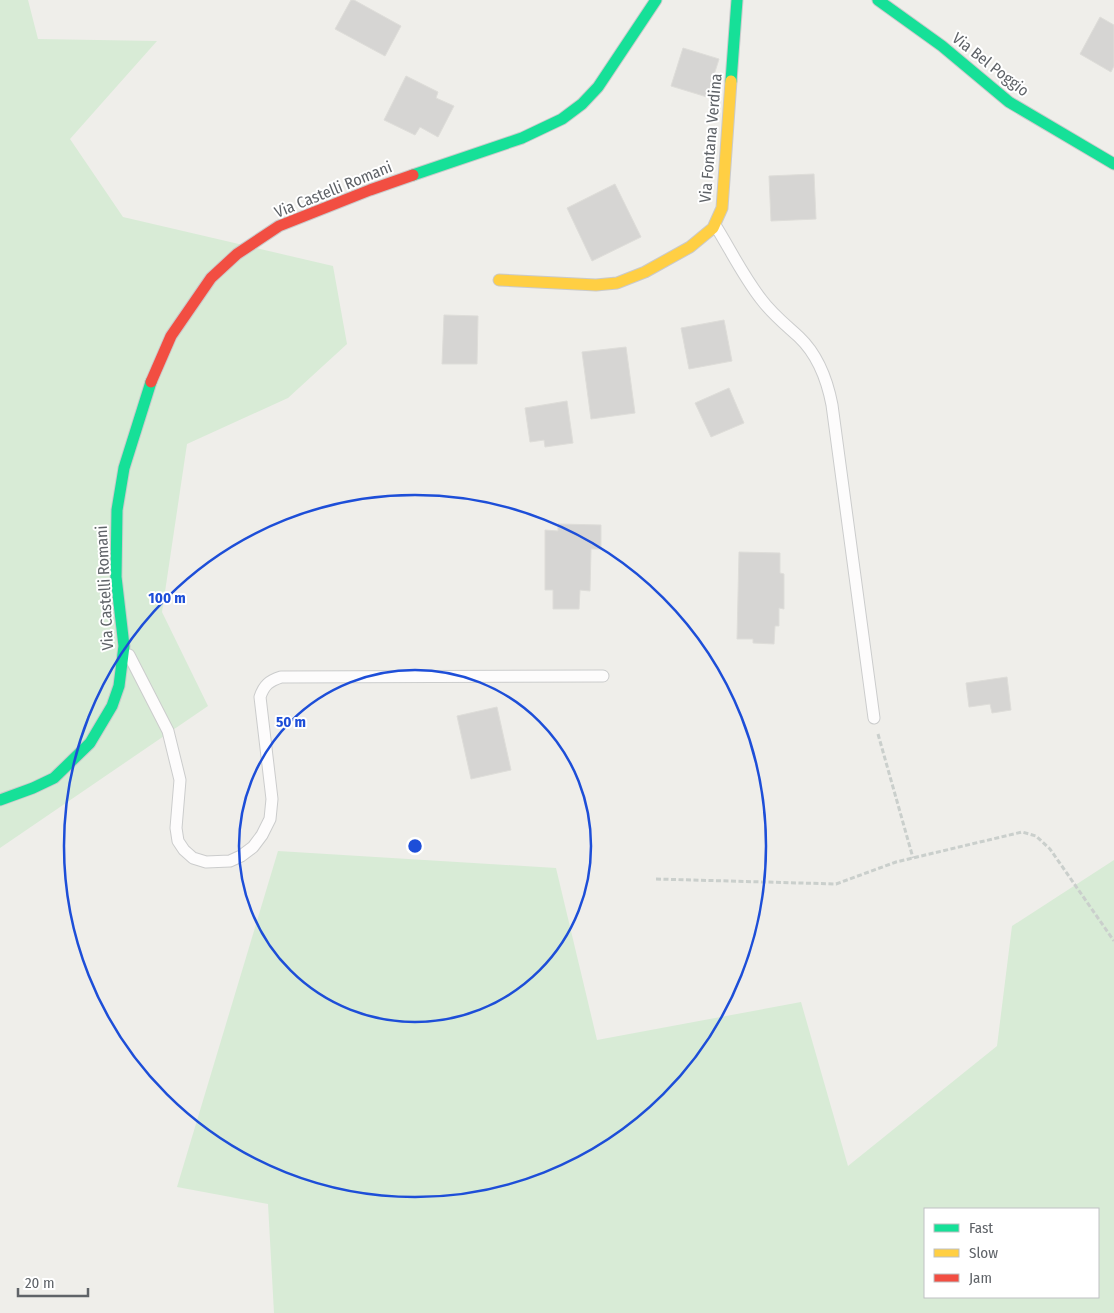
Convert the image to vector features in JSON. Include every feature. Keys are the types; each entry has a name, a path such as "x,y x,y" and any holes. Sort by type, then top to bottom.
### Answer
{"street":[{"name":"Via Castelli Romani","path":"0,800 54,778 90,743 112,706 119,686 124,646 116,577 116,542 117,510 124,468 159,362 171,336 211,278 237,254 279,226 370,190 522,138 562,119 582,104 598,87 656,0"},
{"name":"Via Fontana Verdina","path":"499,280 607,285 645,272 693,244 710,231 721,212 723,199 737,0"},
{"name":"Via Bel Poggio","path":"878,0 942,46 1009,102 1114,164"}],"lane":[{"path":"715,225 760,298 810,350 819,364 827,383 832,405 874,718"},
{"path":"124,646 168,731 180,780 176,828 178,841 193,858 206,862 230,862 241,856 258,841 270,819 272,799 260,697 264,686 271,681 281,677 603,676"}],"path":[{"path":"874,718 913,858"},
{"path":"656,879 836,884 896,862 1018,832 1032,834 1050,849 1114,941"}],"green space":[{"path":"0,0 28,0 38,39 157,41 70,139 123,217 333,266 347,344 288,398 187,444 162,612 208,706 0,848"},
{"path":"278,851 556,868 597,1040 801,1002 848,1166 997,1046 1012,926 1114,860 1114,1313 274,1313 268,1204 177,1187"}],"building":[{"path":"351,0 401,26 385,56 335,29"},
{"path":"1100,17 1114,25 1114,66 1111,72 1080,54"},
{"path":"683,48 719,59 707,97 671,86"},
{"path":"406,76 438,92 436,98 454,106 438,137 420,127 415,135 384,120"},
{"path":"814,174 816,219 771,221 769,176"},
{"path":"615,184 641,237 592,261 567,208"},
{"path":"444,315 478,316 477,364 442,364"},
{"path":"724,320 732,361 689,369 681,328"},
{"path":"626,347 635,413 591,419 582,352"},
{"path":"729,388 744,423 711,437 695,403"},
{"path":"567,401 573,443 545,447 544,440 530,442 525,408"},
{"path":"558,524 601,525 601,549 591,549 590,591 580,590 579,609 553,609 553,590 545,590 545,530 558,531"},
{"path":"739,552 780,553 780,573 784,574 784,609 779,608 779,626 775,626 774,644 753,643 753,639 737,639"},
{"path":"1007,677 1011,710 992,713 990,704 969,707 966,683"},
{"path":"497,707 511,770 471,779 457,716"}],"traffic: fast":[{"path":"413,175 522,138 562,119 582,104 598,87 656,0"},
{"path":"731,81 737,0"},
{"path":"878,0 942,46 1009,102 1114,164"},
{"path":"0,800 54,778 90,743 112,706 119,686 124,646 116,577 117,510 124,468 151,382"}],"traffic: slow":[{"path":"499,280 596,285 617,283 645,272 690,247 713,228 722,208 731,81"}],"traffic: jam":[{"path":"151,382 171,336 211,278 237,254 279,226 413,175"}]}
